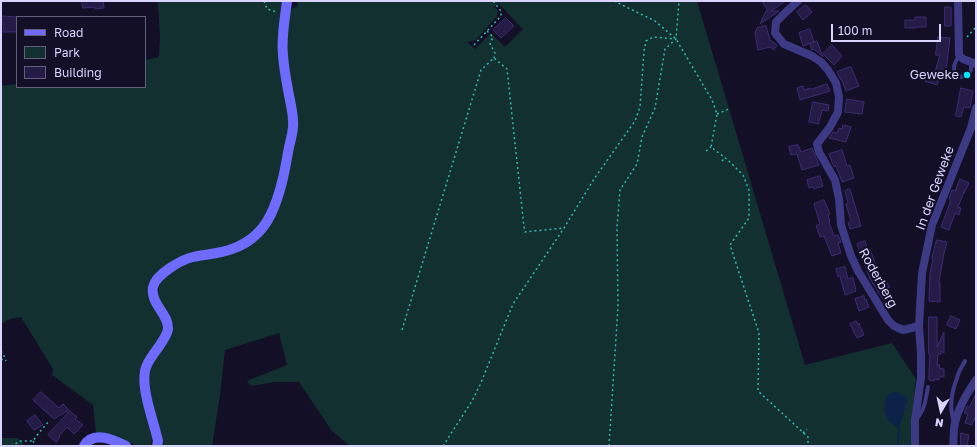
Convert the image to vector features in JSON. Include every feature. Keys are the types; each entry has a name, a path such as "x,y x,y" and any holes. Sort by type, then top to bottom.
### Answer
{"street":[{"name":"Roderberg","path":"798,1 776,22 775,33 784,44 812,56 821,62 836,83 839,97 838,112 830,127 817,144 818,152 835,180 840,198 841,225 851,256 858,271 888,320 894,326 903,330 919,326"},
{"path":"958,1 959,55 963,59 973,63"},
{"path":"157,446 158,441 143,378 147,364 164,338 168,329 166,320 154,300 154,286 156,280 165,271 191,258 231,250 250,240 261,230 271,215 282,184 290,146 293,121 282,41 287,5"},
{"name":"In der Geweke","path":"915,446 915,420 921,378 919,326 922,273 932,225 971,128 976,108"},
{"path":"953,446 954,424 964,399 976,380"},
{"path":"84,446 87,441 96,437 104,438 126,446"}],"lane":[{"path":"959,55 955,62 954,68 957,75 961,77 968,75 973,63"},
{"path":"954,424 951,414 953,394 957,377 965,361"},
{"path":"915,420 920,414 925,402 928,387"}],"path":[{"path":"264,1 267,9 276,12 287,5"},
{"path":"474,45 501,16 501,11 493,1"},
{"path":"614,1 655,20 676,39 712,100 717,114 711,147 706,151"},
{"path":"609,446 618,307 617,227 620,190 638,164 642,137 655,108 665,49 676,39 679,1"},
{"path":"958,45 976,27"},
{"path":"402,330 481,70 494,58 495,53 490,44 493,37 487,31"},
{"path":"442,446 472,401 480,385 513,304 594,180 635,121 640,107 646,41 653,37 676,39"},
{"path":"494,58 508,69 525,232 564,228"},
{"path":"717,114 729,109"},
{"path":"711,147 743,175 749,190 749,218 730,245"},
{"path":"722,161 725,158"},
{"path":"730,245 759,333 758,391 808,437 808,446"},
{"path":"1,351 6,361 1,359"},
{"path":"33,441 49,421"},
{"path":"803,433 807,428"},
{"path":"11,446 21,441 33,441"},
{"path":"33,441 36,446"}],"green space":[{"path":"158,1 287,1 289,13 293,8 297,7 298,1 697,1 805,365 892,343 916,379 911,426 912,446 350,446 332,431 299,382 275,382 251,386 247,381 287,365 279,333 225,350 212,446 161,446 149,392 147,374 168,336 158,295 160,282 163,278 200,256 152,279 148,286 150,299 161,318 164,328 140,375 140,387 152,438 151,446 138,446 111,436 96,433 93,405 52,375 53,369 21,317 10,319 1,324 1,86 16,84 16,88 146,88 146,60 159,57 160,37","holes":["498,3 523,29 505,47 491,33 475,49 467,42 476,40 497,16 498,11 494,7"]},
{"path":"1,438 18,438 25,446 1,446"}],"water":[{"path":"896,392 908,399 899,429 888,420 884,408 886,396"}],"building":[{"path":"82,1 103,1 104,8 83,8"},
{"path":"767,1 786,1 771,11 779,11 760,24 766,11 768,11 763,3"},
{"path":"806,5 812,12 803,20 797,12"},
{"path":"945,7 951,7 951,26 945,26"},
{"path":"1,16 16,17 16,32 3,32 4,24 1,24"},
{"path":"915,17 926,17 926,27 905,28 905,20 915,20"},
{"path":"506,18 514,26 501,38 493,30"},
{"path":"766,26 770,40 777,45 774,50 770,47 758,50 755,33 757,28"},
{"path":"810,29 814,42 803,46 799,33"},
{"path":"938,37 950,38 944,75 941,74 937,85 925,81 926,76 933,78 940,55 936,55"},
{"path":"817,41 823,57 814,49 812,50 810,44"},
{"path":"832,45 842,56 834,65 823,54"},
{"path":"851,67 859,86 846,91 837,72"},
{"path":"827,84 830,91 800,100 797,88 803,86 804,90"},
{"path":"961,88 973,91 970,108 964,107 961,117 956,116"},
{"path":"847,99 864,102 862,114 845,112"},
{"path":"813,102 829,105 828,111 822,110 819,124 809,122"},
{"path":"843,125 851,127 846,142 829,138 833,132 837,133 839,128 842,129"},
{"path":"798,145 801,152 812,148 819,165 802,170 797,154 791,155 789,147"},
{"path":"842,150 847,166 850,165 854,178 842,182 836,166 834,167 829,154"},
{"path":"820,176 823,186 814,189 813,187 809,188 807,180"},
{"path":"960,179 969,183 958,207 961,208 959,215 955,213 949,230 941,227 950,203 949,198 952,190 955,191"},
{"path":"850,189 861,226 850,229 848,223 851,221 846,204 848,203 845,191"},
{"path":"824,200 830,214 828,215 829,222 834,236 838,235 841,242 838,243 841,253 832,256 824,236 820,237 816,226 820,224 814,204"},
{"path":"937,240 947,242 939,282 940,302 929,301 930,274"},
{"path":"865,241 868,250 870,249 878,271 890,287 886,289 891,296 884,301 870,279 857,244"},
{"path":"845,267 848,279 853,277 856,291 845,295 840,276 838,277 836,269"},
{"path":"864,296 869,307 859,311 855,299"},
{"path":"951,316 960,320 956,329 947,325"},
{"path":"929,317 937,317 937,347 944,332 944,353 941,351 941,354 938,354 937,365 940,365 939,368 944,369 944,377 939,377 939,380 934,379 934,381 929,380"},
{"path":"856,321 858,324 859,323 864,335 857,338 850,324"},
{"path":"41,392 59,408 63,404 69,410 54,419 33,400"},
{"path":"976,394 976,415 972,425 965,423 968,414 964,413 967,406 969,407"},
{"path":"70,411 77,417 75,419 83,425 74,434 67,427 56,442 48,435"},
{"path":"35,415 43,425 34,430 27,421"},
{"path":"961,433 969,435 967,446 961,446"}],"waterway":[{"path":"899,429 899,446"}],"place":[{"name":"Geweke","path":"967,75"}]}
